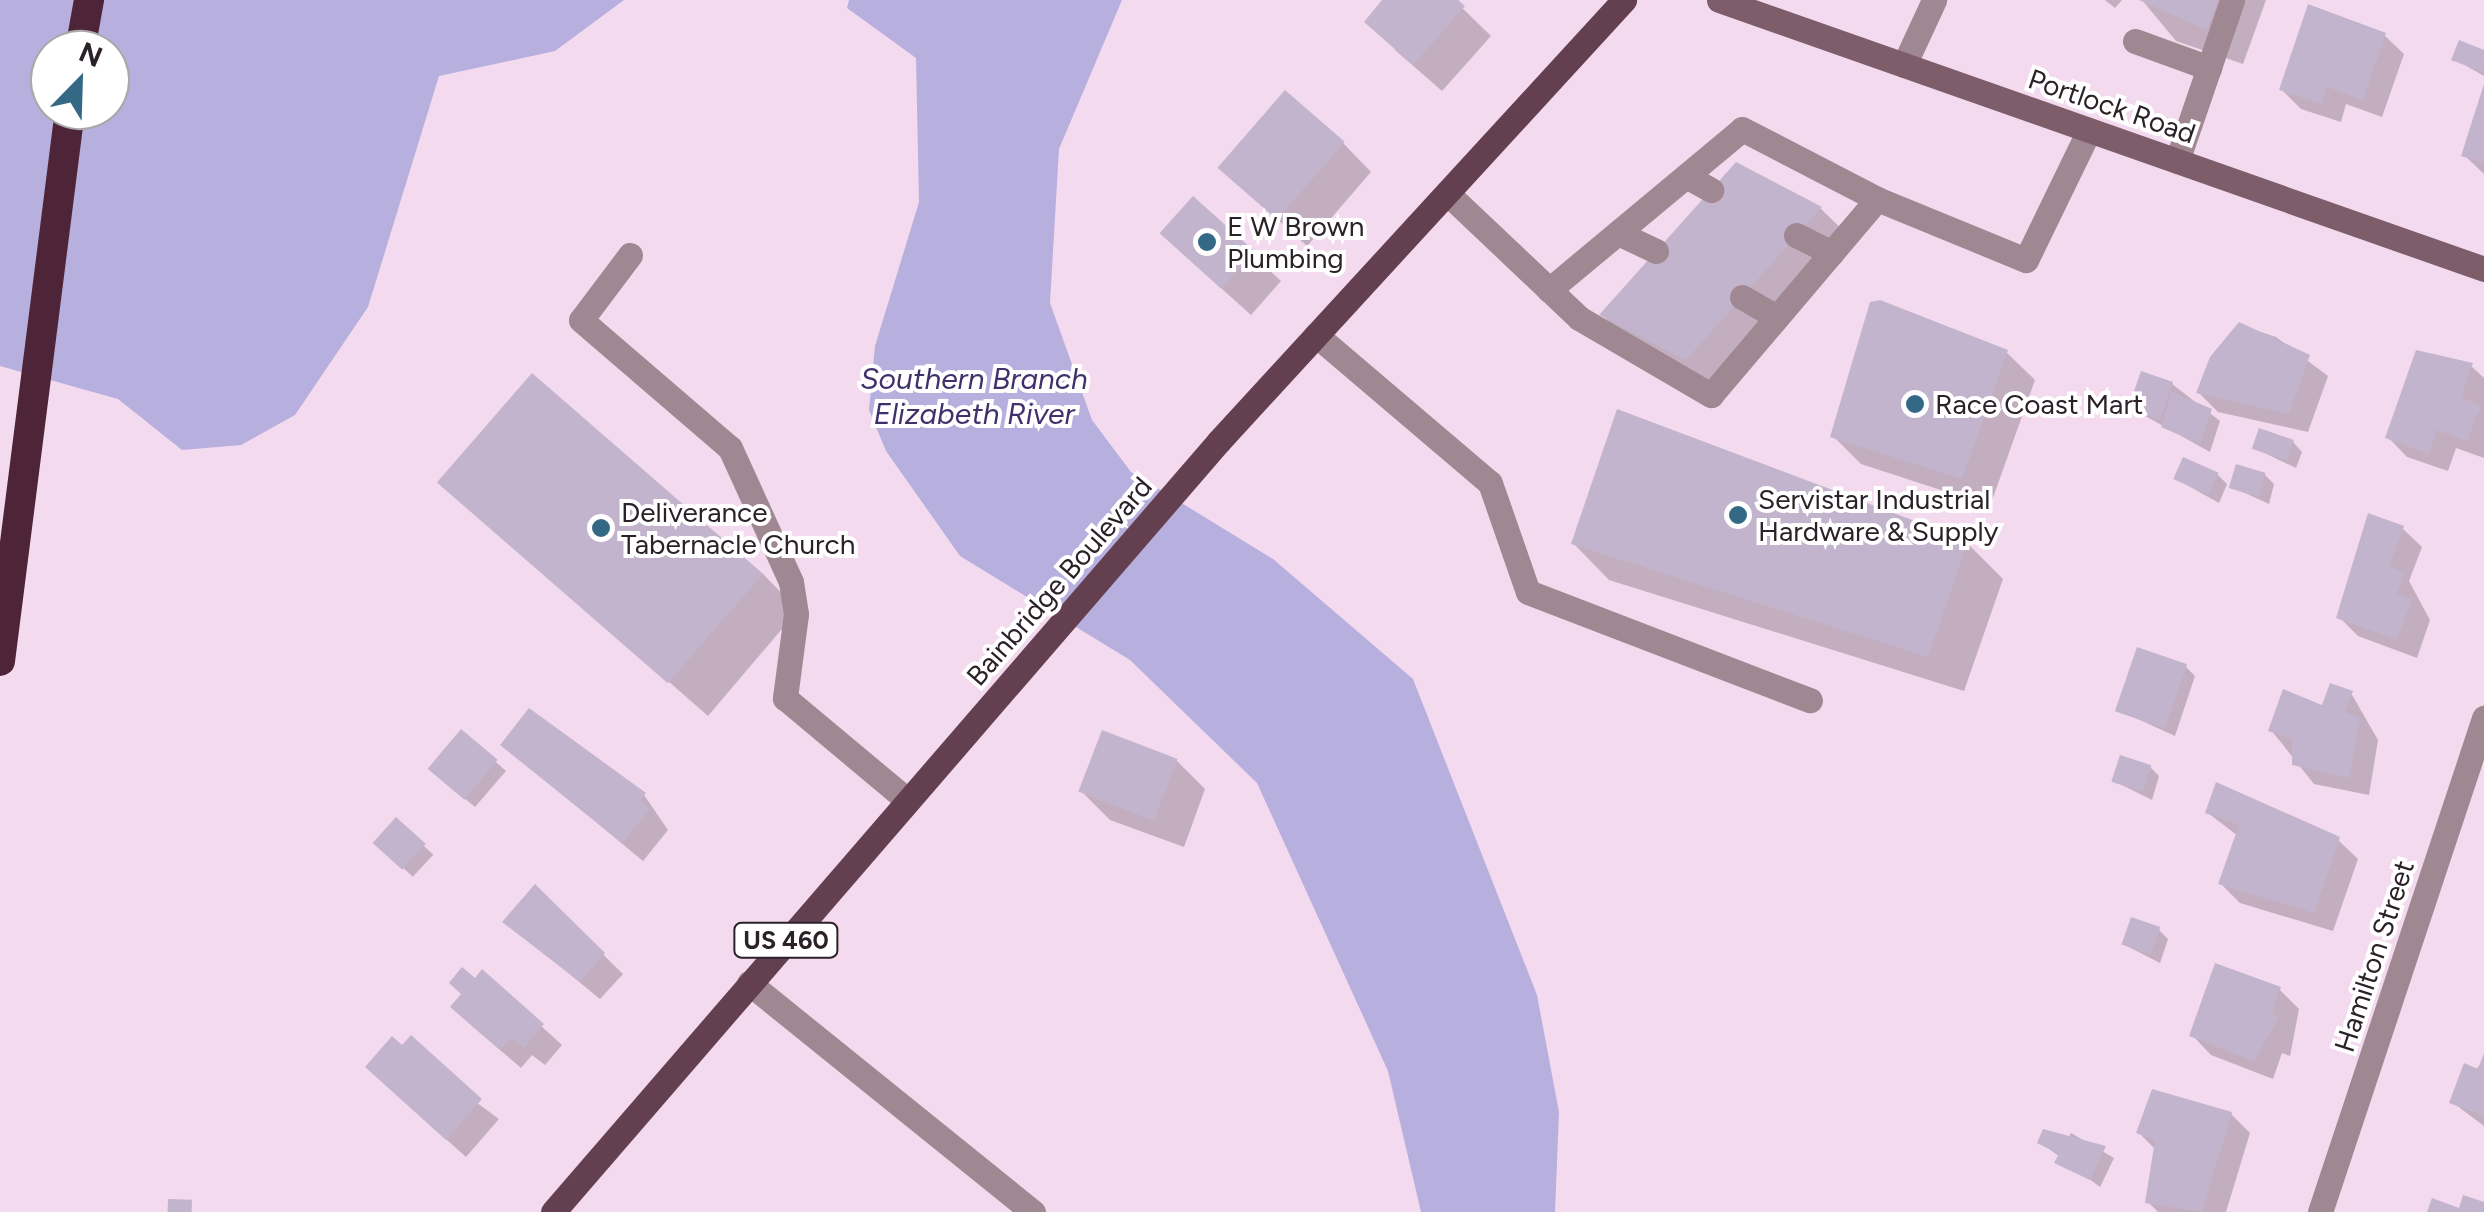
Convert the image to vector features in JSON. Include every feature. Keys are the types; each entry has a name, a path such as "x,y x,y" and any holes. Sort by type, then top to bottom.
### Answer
{"highway":[{"path":"84,30 89,0"},
{"path":"0,661 18,481 67,130"}],"main road":[{"name":"Bainbridge Boulevard","path":"553,1212 1219,441 1624,0"},
{"name":"Portlock Road","path":"1719,0 2484,269"}],"street":[{"path":"1904,64 1934,0"},
{"path":"2177,161 2232,0"},
{"path":"2136,41 2209,68"},
{"path":"1549,290 1742,129 1877,199 2026,260 2090,130"},
{"path":"1686,176 1711,190"},
{"path":"1447,193 1578,318 1711,396 1877,199"},
{"path":"1618,233 1656,251"},
{"path":"1796,236 1832,253"},
{"path":"630,255 581,320 730,448 791,582 796,614 785,698 908,801"},
{"path":"1742,297 1776,318"},
{"path":"1316,335 1490,483 1528,592 1810,700"},
{"name":"Hamilton Street","path":"2320,1212 2484,718"},
{"path":"749,983 1033,1212"}],"water":[{"path":"0,0 624,0 555,51 439,76 368,307 295,415 241,445 182,450 118,399 0,366"},
{"name":"Southern Branch Elizabeth River","path":"849,0 1122,0 1059,149 1050,303 1092,420 1131,472 1273,559 1413,679 1537,995 1559,1112 1555,1212 1421,1212 1388,1071 1257,783 1130,660 960,556 886,451 869,410 875,346 919,202 916,58 847,8"}],"building":[{"path":"1382,0 1458,0 1465,6 1413,65 1364,22"},
{"path":"2139,0 2218,0 2207,30"},
{"path":"2308,4 2386,33 2363,100 2327,87 2322,104 2279,90"},
{"path":"2459,40 2484,50 2483,72 2451,60"},
{"path":"2484,84 2484,163 2461,156"},
{"path":"1285,90 1345,142 1277,220 1217,168"},
{"path":"1736,162 1822,207 1686,360 1599,315"},
{"name":"E W Brown Plumbing","path":"1193,196 1255,252 1221,289 1160,233"},
{"name":"Race Coast Mart","path":"1880,300 2008,350 1962,479 1830,437 1870,302"},
{"path":"2239,322 2310,355 2289,414 2196,393 2210,357"},
{"path":"2416,350 2473,363 2461,398 2481,405 2467,441 2437,430 2429,454 2385,438"},
{"path":"2141,371 2173,382 2160,420 2128,409"},
{"name":"Deliverance Tabernacle Church","path":"532,373 763,574 668,683 437,482"},
{"path":"2172,392 2212,409 2200,444 2161,427"},
{"name":"Servistar Industrial Hardware & Supply","path":"1617,409 1968,541 1928,657 1571,544"},
{"path":"2259,428 2294,440 2287,461 2252,449"},
{"path":"2183,457 2219,473 2209,495 2173,479"},
{"path":"2236,464 2266,473 2258,497 2229,488"},
{"path":"2368,513 2404,526 2389,567 2404,572 2397,594 2412,599 2397,640 2336,618"},
{"path":"2137,647 2187,664 2165,729 2115,711"},
{"path":"2330,683 2353,691 2345,712 2360,718 2349,778 2292,765 2292,739 2268,731 2283,689 2322,705"},
{"path":"529,708 646,793 640,801 650,809 622,843 500,745"},
{"path":"461,729 498,760 464,800 428,769"},
{"path":"1102,730 1178,759 1154,821 1078,792"},
{"path":"2120,755 2151,765 2143,792 2111,782"},
{"path":"2216,782 2340,837 2314,913 2218,884 2239,825 2205,813"},
{"path":"396,817 426,844 402,870 373,843"},
{"path":"535,884 605,953 580,982 502,922"},
{"path":"2131,917 2160,927 2151,955 2122,944"},
{"path":"2215,963 2281,987 2272,1014 2279,1017 2254,1061 2189,1036"},
{"path":"462,967 475,978 482,969 544,1024 524,1048 512,1038 500,1050 450,1007 461,994 449,983"},
{"path":"411,1035 482,1099 446,1140 365,1067 392,1036 402,1045"},
{"path":"2484,1053 2484,1116 2449,1103 2464,1063 2478,1069"},
{"path":"2152,1089 2232,1112 2202,1212 2145,1203 2155,1140 2136,1133"},
{"path":"2043,1129 2106,1146 2090,1180 2054,1163 2059,1154 2037,1143"},
{"path":"2463,1195 2484,1202 2484,1212 2427,1212 2432,1198 2459,1208"},
{"path":"168,1199 192,1200 192,1212 168,1212"}],"place":[{"name":"E W Brown Plumbing","path":"1207,242"},
{"name":"Race Coast Mart","path":"1915,404"},
{"name":"Servistar Industrial Hardware & Supply","path":"1738,515"},
{"name":"Deliverance Tabernacle Church","path":"601,528"}]}
